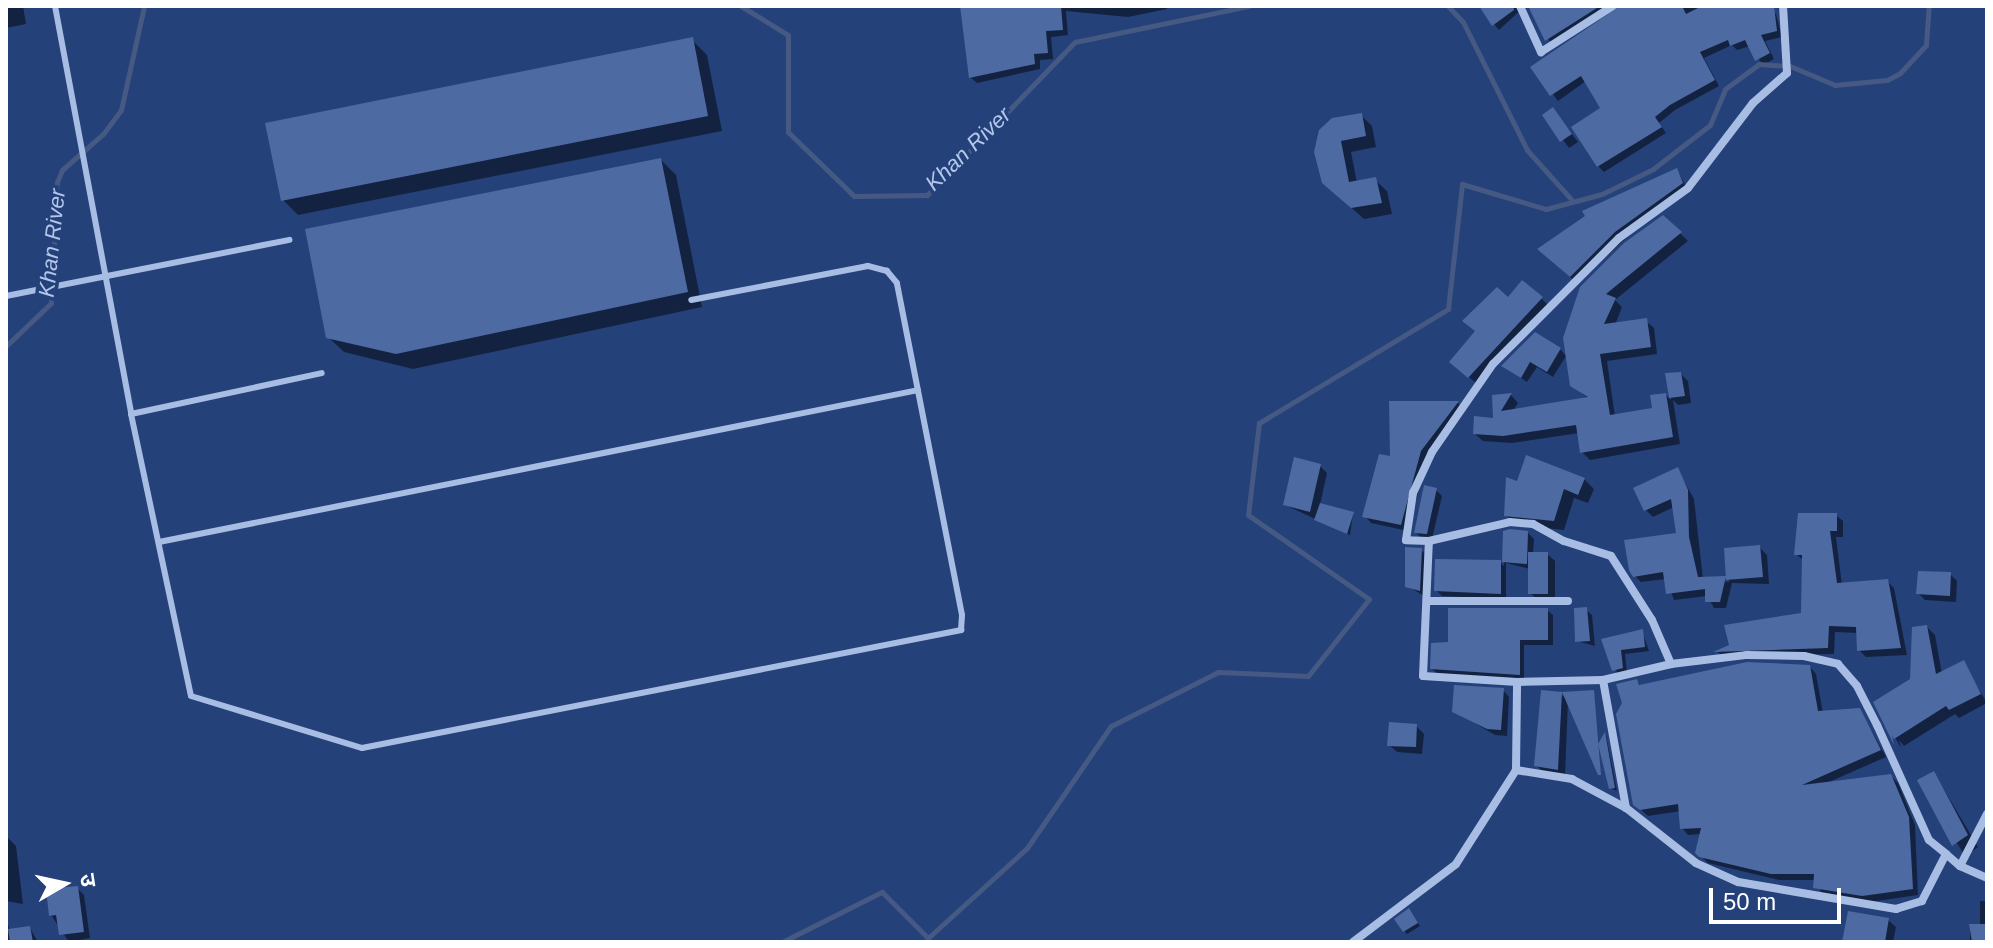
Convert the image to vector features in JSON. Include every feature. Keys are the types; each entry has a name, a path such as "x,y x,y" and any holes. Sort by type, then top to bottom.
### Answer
{"street":[{"path":"1520,6 1541,52 1613,6"},
{"path":"1671,664 1652,620 1611,556 1564,541 1533,524 1510,522 1429,541 1406,540 1413,493 1432,452 1493,364 1619,238 1688,188 1753,103 1787,73 1783,6"},
{"path":"1429,541 1423,676 1517,682 1603,680 1671,664 1747,655 1804,656 1838,664 1864,699 1929,840 1964,868 1987,878"},
{"path":"1427,601 1568,601"},
{"path":"1603,680 1626,808"},
{"path":"1353,942 1456,864 1516,770 1517,682"},
{"path":"1516,770 1572,779 1626,808 1696,863 1738,882 1844,904 1896,909 1922,901 1946,854"},
{"path":"1964,868 1987,814"}],"lane":[{"path":"55,6 81,121 131,414 191,696 362,748 947,636 961,630 962,615 897,283 887,271 868,266 691,300"},
{"path":"6,296 290,240"},
{"path":"131,414 322,373"},
{"path":"159,542 918,390"}],"building":[{"path":"960,6 1061,6 1063,30 1046,31 1048,53 1034,54 1035,64 969,78"},
{"path":"1479,6 1513,6 1514,10 1492,26"},
{"path":"1528,6 1600,6 1545,41"},
{"path":"1620,6 1682,6 1686,14 1702,6 1774,6 1777,31 1761,35 1770,53 1755,61 1745,40 1730,46 1728,40 1700,52 1715,80 1670,105 1655,117 1662,127 1597,167 1571,127 1600,108 1581,76 1550,96 1530,67"},
{"path":"693,37 708,116 281,201 265,123"},
{"path":"1553,107 1572,134 1560,142 1542,115"},
{"path":"1362,113 1366,136 1341,141 1349,182 1376,177 1382,203 1351,208 1322,183 1314,152 1319,130 1332,118"},
{"path":"661,158 688,292 396,354 326,338 305,229"},
{"path":"1677,168 1683,183 1615,232 1570,277 1537,249 1585,216 1582,211"},
{"path":"1663,215 1682,232 1606,294 1616,298 1604,324 1647,318 1651,347 1600,354 1610,415 1652,408 1650,395 1666,393 1673,437 1580,453 1576,425 1503,436 1473,434 1474,416 1493,418 1492,395 1512,393 1501,411 1588,397 1570,386 1563,338 1580,287 1624,243"},
{"path":"1522,280 1543,297 1468,378 1449,362 1475,331 1462,321 1497,287 1508,297"},
{"path":"1535,332 1561,348 1547,372 1530,362 1521,378 1501,366"},
{"path":"1681,372 1685,396 1669,398 1665,373"},
{"path":"1389,401 1459,401 1421,451 1401,525 1362,517 1379,454 1390,456"},
{"path":"1526,455 1585,478 1578,495 1564,489 1554,521 1504,516 1506,477 1517,481"},
{"path":"1294,457 1321,464 1310,512 1283,505"},
{"path":"1678,467 1688,490 1689,537 1698,577 1726,576 1720,602 1705,602 1705,589 1666,594 1663,572 1633,577 1629,570 1624,540 1676,533 1671,499 1644,511 1633,488"},
{"path":"1424,485 1437,488 1427,534 1414,533"},
{"path":"1320,503 1354,512 1347,534 1314,520"},
{"path":"1798,513 1837,513 1837,531 1830,531 1837,583 1888,579 1901,648 1857,651 1856,627 1829,626 1828,648 1713,652 1729,645 1724,625 1801,613 1802,555 1794,555"},
{"path":"1503,531 1528,531 1527,564 1502,562"},
{"path":"1760,545 1763,577 1726,580 1724,548"},
{"path":"1405,547 1422,548 1420,591 1405,587"},
{"path":"1528,552 1548,552 1548,594 1528,594"},
{"path":"1435,559 1501,560 1501,594 1434,591"},
{"path":"1918,571 1951,572 1950,596 1916,594"},
{"path":"1587,607 1590,641 1575,642 1574,608"},
{"path":"1448,608 1548,608 1548,640 1520,640 1520,675 1430,669 1431,643 1448,642"},
{"path":"1927,625 1936,674 1964,660 1981,694 1949,710 1946,706 1894,739 1892,735 1894,745 1873,702 1910,679 1912,627"},
{"path":"1643,629 1645,647 1621,650 1623,668 1612,671 1601,639"},
{"path":"1747,662 1810,665 1818,711 1860,708 1881,750 1802,785 1891,774 1909,817 1913,889 1862,896 1813,888 1814,874 1771,874 1699,857 1695,853 1701,828 1680,829 1678,804 1640,810 1633,805 1616,714 1622,703 1616,684 1637,679 1639,685"},
{"path":"1454,685 1504,688 1501,730 1487,729 1452,712"},
{"path":"1541,690 1562,692 1558,770 1534,766"},
{"path":"1594,690 1601,775 1598,775 1562,692"},
{"path":"1389,722 1417,724 1416,747 1387,746"},
{"path":"1605,732 1615,788 1609,789 1598,744"},
{"path":"1934,771 1968,835 1952,846 1917,780"},
{"path":"78,886 84,932 59,935 56,915 49,916 46,889"},
{"path":"1409,908 1418,923 1403,932 1394,919"},
{"path":"1848,911 1889,918 1885,942 1842,942"},
{"path":"1969,924 1987,924 1987,942 1972,942"},
{"path":"30,926 33,942 10,942 8,929"}],"waterway":[{"name":"Khan River","path":"6,346 51,303 57,182 62,170 103,134 121,110 144,6"},
{"name":"Khan River","path":"741,6 788,35 788,132 854,196 927,195 1075,42 1249,6"},
{"name":"Khan River","path":"1448,6 1463,22 1527,150 1571,199"},
{"path":"782,942 882,892 928,938 1027,848 1111,726 1218,672 1308,676 1369,599 1248,515 1259,423 1448,309 1462,184 1546,209 1602,194 1653,169 1710,125 1725,89 1759,64 1790,66 1835,85 1887,80 1900,73 1926,45 1929,6"}]}
